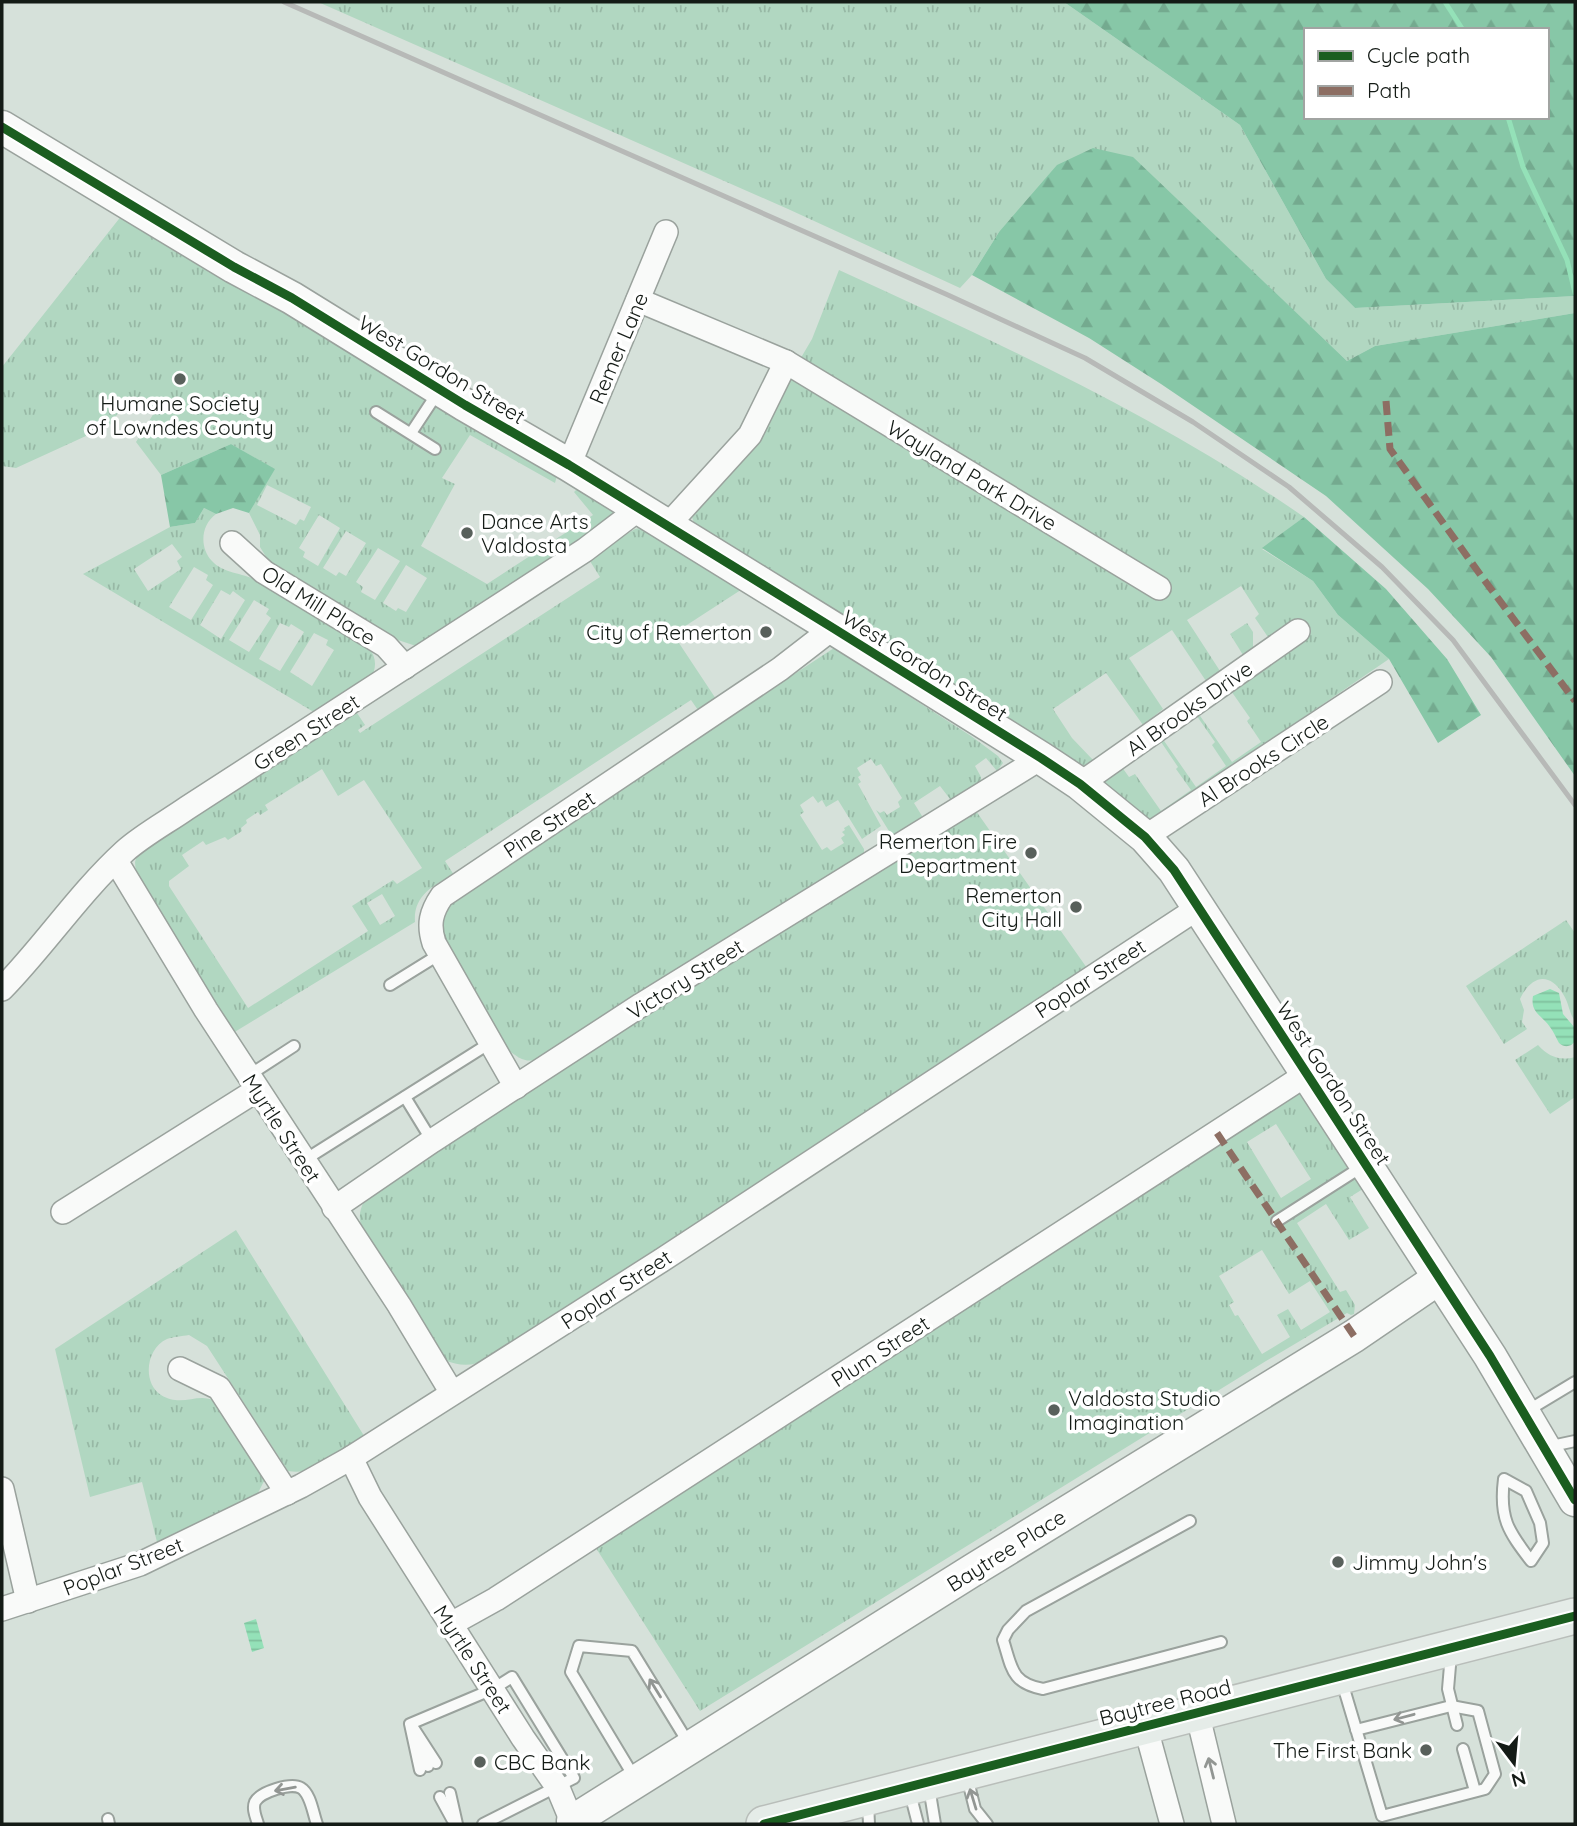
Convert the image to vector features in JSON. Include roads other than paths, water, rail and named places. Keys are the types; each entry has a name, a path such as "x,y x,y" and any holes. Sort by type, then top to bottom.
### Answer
{"main road":[{"name":"Baytree Road","path":"764,1824 868,1810 918,1784 965,1771 1575,1616"}],"street":[{"name":"West Gordon Street","path":"2,127 668,525 1041,758 1080,784 1145,837 1174,870 1440,1278 1524,1412 1560,1444 1575,1500"},
{"name":"Remer Lane","path":"569,465 666,232"},
{"name":"Wayland Park Drive","path":"638,300 786,362 1159,588"},
{"path":"668,525 750,435 786,362"},
{"name":"Green Street","path":"2,989 126,850 585,550 640,508"},
{"name":"Old Mill Place","path":"232,543 264,572 386,646 405,667"},
{"name":"Pine Street","path":"516,1087 440,954 430,930 432,910 442,896 780,669 833,628"},
{"name":"Al Brooks Drive","path":"1080,784 1298,631"},
{"name":"Al Brooks Circle","path":"1145,837 1380,682"},
{"name":"Victory Street","path":"334,1208 641,1005 1041,758"},
{"name":"Myrtle Street","path":"116,861 253,1083 399,1305 452,1393"},
{"name":"Poplar Street","path":"2,1609 140,1564 287,1493 351,1458 662,1260 1198,908"},
{"name":"Plum Street","path":"451,1624 520,1584 1307,1074"},
{"path":"63,1212 253,1083"},
{"name":"Baytree Place","path":"573,1823 691,1746 1354,1336 1440,1278"},
{"path":"180,1369 219,1388 287,1493"},
{"name":"Myrtle Street","path":"351,1458 370,1497 523,1738 558,1788 573,1823"},
{"path":"2,1489 28,1601"},
{"path":"1197,1712 1224,1824"},
{"path":"1145,1726 1172,1824"}],"lane":[{"path":"411,433 439,389"},
{"path":"376,412 435,449"},
{"path":"390,985 440,954"},
{"path":"303,1161 490,1043"},
{"path":"253,1083 294,1046"},
{"path":"405,1097 432,1141"},
{"path":"1277,1222 1366,1164"},
{"path":"1524,1412 1575,1382"},
{"path":"1504,1479 1526,1491 1540,1523 1543,1543 1531,1561 1510,1533 1502,1502 1504,1479"},
{"path":"1190,1521 1026,1611 1008,1630 1003,1640 1014,1674 1027,1686 1043,1689 1221,1642"},
{"path":"636,1781 571,1672 579,1646 632,1651 691,1746"},
{"path":"1451,1647 1448,1689 1457,1725"},
{"path":"1341,1676 1356,1730 1382,1816 1485,1789 1495,1774 1478,1711 1451,1706 1356,1730"},
{"path":"411,1724 493,1689"},
{"path":"411,1724 428,1766 411,1724"},
{"path":"1463,1749 1475,1791"},
{"path":"965,1771 975,1809 987,1824"},
{"path":"918,1784 918,1824"},
{"path":"918,1784 935,1824"},
{"path":"258,1824 254,1809 256,1800 263,1794 292,1786 301,1788 307,1794 317,1824"},
{"path":"483,1824 558,1788"},
{"path":"441,1797 454,1824"}],"waterway":[{"path":"1445,2 1462,28"},
{"path":"1509,119 1523,167 1567,260 1575,293"}],"railway":[{"path":"284,2 1085,358 1193,422 1289,487 1382,567 1453,640 1575,805"}],"place":[{"name":"Humane Society of Lowndes County","path":"180,379"},
{"name":"Dance Arts Valdosta","path":"467,533"},
{"name":"City of Remerton","path":"766,632"},
{"name":"Remerton Fire Department","path":"1031,853"},
{"name":"Remerton City Hall","path":"1076,907"},
{"name":"Valdosta Studio Imagination","path":"1054,1410"},
{"name":"Jimmy John's","path":"1338,1562"},
{"name":"The First Bank","path":"1426,1750"},
{"name":"CBC Bank","path":"480,1762"}]}
